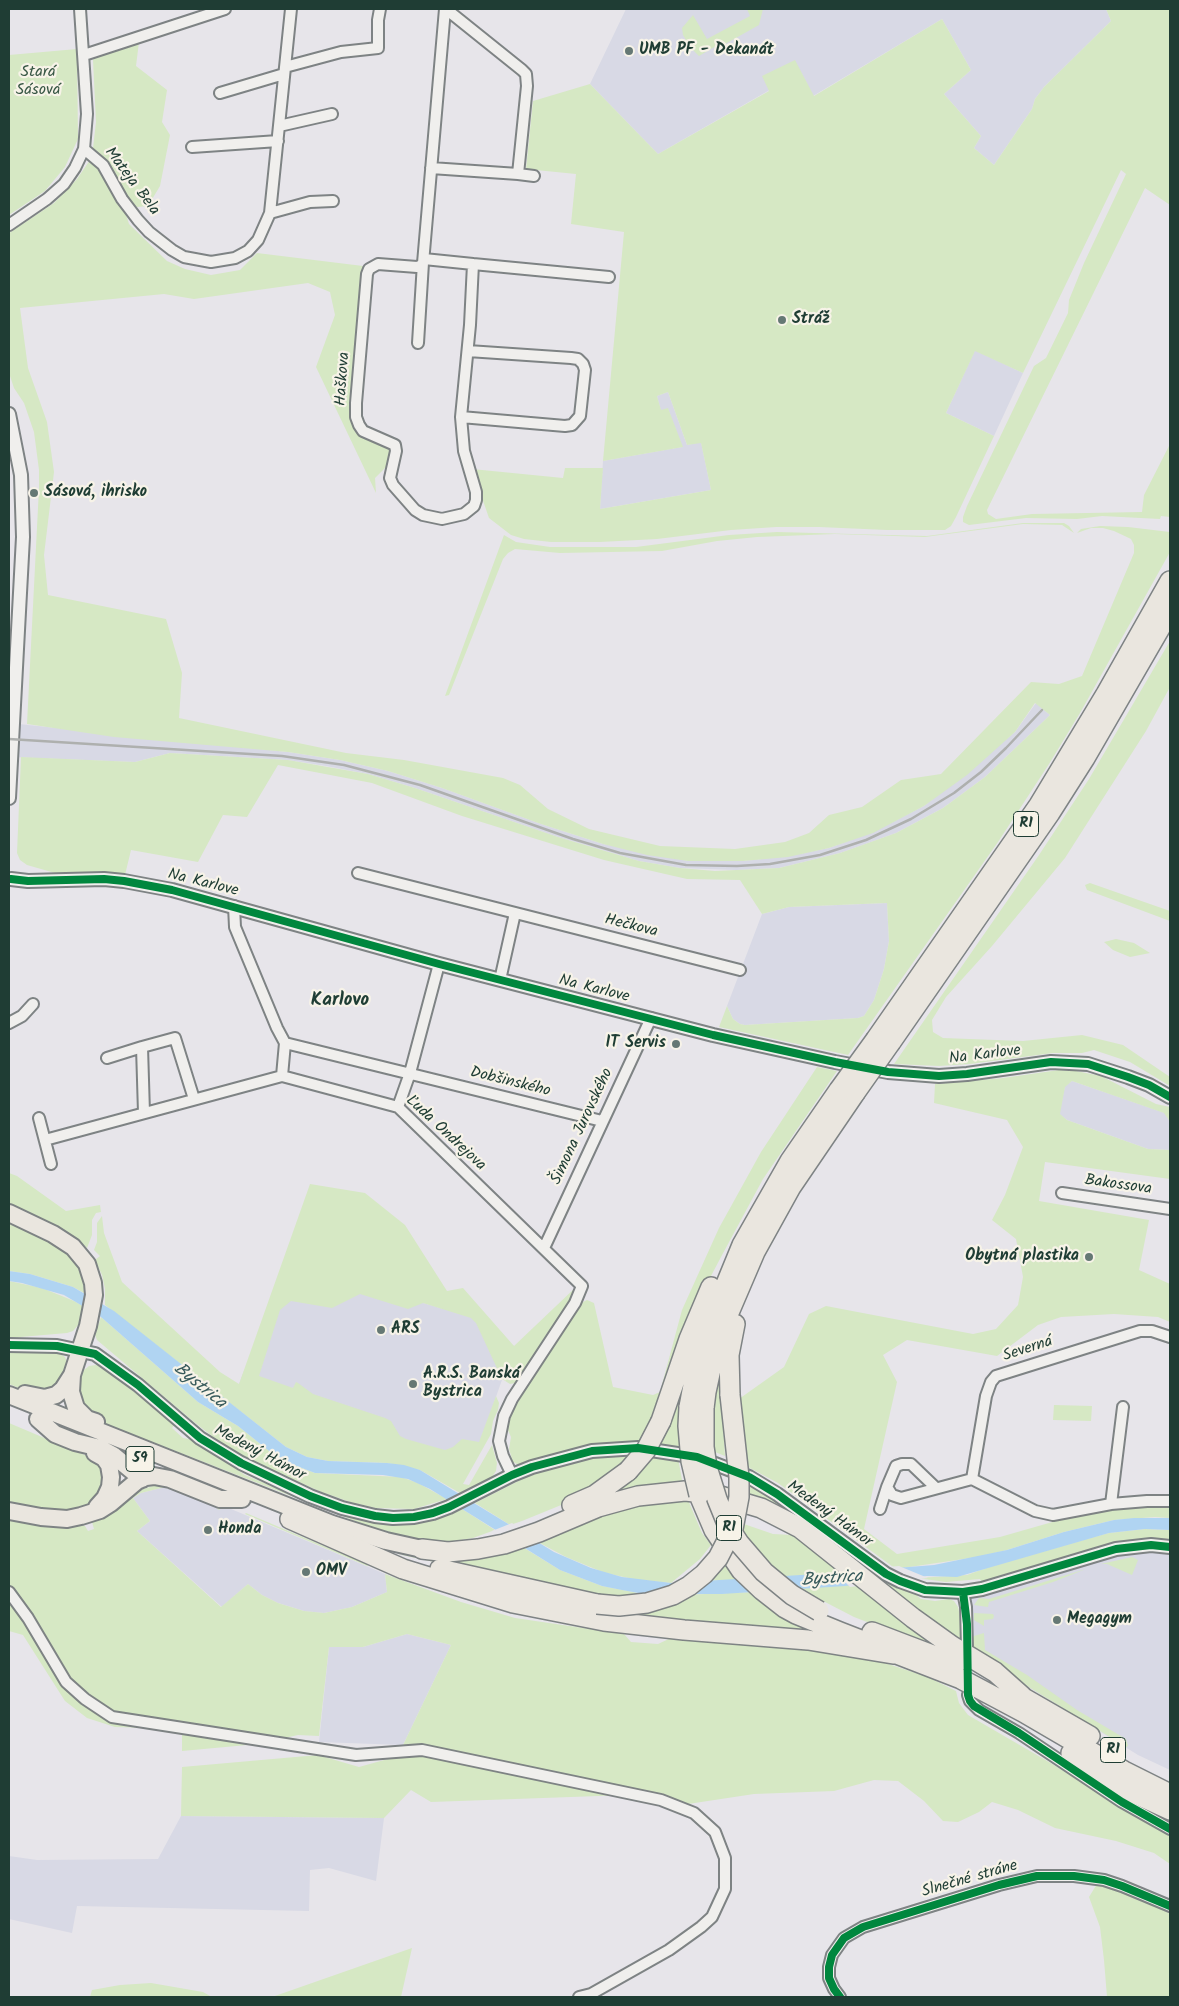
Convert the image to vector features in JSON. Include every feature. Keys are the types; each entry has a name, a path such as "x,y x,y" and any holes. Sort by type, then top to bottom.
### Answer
{"highway":[{"name":"R1","path":"1170,581 1106,694 1039,805 883,1041 847,1092 790,1161 742,1245 720,1295 697,1364 697,1408 707,1467 716,1499 738,1543 764,1572 792,1595 819,1610 849,1624 919,1648 966,1668 1022,1696 1117,1752 1170,1780"},
{"name":"R1","path":"883,1041 1024,854 1085,758 1170,611"},
{"name":"R1","path":"847,1092 768,1226 745,1273 723,1329 697,1408 688,1426 691,1461 699,1495 714,1530 741,1570 772,1599 796,1614 893,1654 945,1672 993,1695 1124,1771 1170,1794"},
{"path":"532,1528 595,1495 628,1471 646,1450 661,1421 689,1339 712,1286 765,1187 790,1161"},
{"path":"363,1552 597,1604 619,1606 647,1603 673,1595 689,1586 704,1574 718,1558 733,1529 739,1498 739,1477 730,1395 729,1355 744,1295 759,1258 768,1226"},
{"path":"427,1550 499,1541 532,1528 632,1497 663,1492 701,1492 746,1502 780,1516 800,1528 852,1570 874,1576 952,1646 995,1672 1022,1696"},
{"path":"290,1519 403,1569 513,1603 566,1614 656,1627 808,1640 858,1650 893,1654"},
{"path":"858,1650 959,1686 1002,1707 1061,1743 1124,1771"},
{"path":"1061,1743 1072,1755 1129,1791 1170,1810"}],"main road":[{"path":"9,1213 53,1234 72,1247 90,1271 94,1295 81,1350 72,1375 63,1389 56,1395 45,1398 9,1390"},
{"path":"72,1375 71,1392 76,1408 87,1419 102,1425 118,1438"},
{"name":"59","path":"9,1395 332,1524 386,1541 427,1550"},
{"name":"59","path":"9,1407 290,1519"},
{"path":"38,1419 55,1434 75,1442 104,1458 109,1465 110,1487 105,1498 90,1513"},
{"path":"75,1442 100,1448 113,1455 142,1479"},
{"path":"9,1511 41,1517 67,1518 90,1513 111,1503 130,1485 154,1476 170,1479 220,1499 242,1499"}],"street":[{"path":"9,225 47,200 64,184 75,168 84,149 87,114 80,9"},
{"path":"84,54 225,9"},
{"name":"Mateja Bela","path":"84,149 102,165 138,220 149,232 172,250 199,261 211,262 235,258 248,251 258,240 270,214 291,9"},
{"path":"220,92 342,52 378,48 380,9"},
{"path":"418,343 423,261 445,9"},
{"path":"445,9 526,74 527,86 518,174"},
{"path":"279,126 332,114"},
{"path":"192,147 278,141"},
{"path":"431,168 534,176"},
{"path":"270,214 310,202 333,201"},
{"name":"Haškova","path":"473,264 468,350 461,417 464,451 476,492 474,506 464,514 442,519 423,515 415,510 393,485 390,478 396,451 395,445 363,431 358,425 356,417 368,274 370,269 378,264 416,267 420,266 423,261 473,264 609,276"},
{"path":"461,417 565,426 572,424 577,422 580,416 585,370 578,359 468,350"},
{"path":"9,414 16,442 23,501 15,594 9,798"},
{"name":"Hečkova","path":"358,873 740,970"},
{"name":"Na Karlove","path":"9,879 28,881 104,879 172,890 500,980 797,1054 888,1072 917,1075 967,1074 1051,1062 1088,1064 1128,1076 1170,1097"},
{"path":"234,906 234,927 276,1028 285,1043 282,1076"},
{"path":"500,980 515,913"},
{"path":"398,1106 410,1073 439,964"},
{"path":"9,1023 22,1016 33,1004"},
{"name":"Šimona Jurovského","path":"544,1248 651,1018"},
{"path":"107,1058 175,1038 194,1099"},
{"name":"Dobšinského","path":"285,1043 602,1121"},
{"path":"142,1047 144,1113"},
{"name":"Ľuda Ondrejova","path":"45,1140 282,1076 398,1106 582,1286 576,1303 512,1399 504,1416 499,1441 503,1456 512,1475"},
{"path":"39,1118 51,1164"},
{"name":"Bakossova","path":"1062,1194 1170,1208"},
{"name":"Severná","path":"972,1479 986,1396 991,1382 996,1376 1140,1331 1152,1330 1170,1338"},
{"name":"Medený Hámor","path":"9,1346 49,1346 81,1350 95,1354 109,1363 200,1438 222,1452 258,1472 310,1496 358,1512 393,1518 414,1517 449,1508 512,1475 532,1467 592,1451 638,1448 697,1457 749,1477 777,1494 874,1576 900,1581 925,1590 963,1592 1002,1583 1116,1549 1151,1545 1170,1547"},
{"path":"1111,1504 1123,1408"},
{"path":"880,1510 896,1466 911,1464 936,1488"},
{"path":"887,1487 892,1495 901,1498 972,1479 1045,1514 1064,1513 1111,1504 1147,1500 1170,1501"},
{"path":"9,1592 28,1618 66,1682 85,1699 112,1717 356,1755 422,1750 660,1800 694,1813 715,1832 725,1858 725,1889 712,1917 669,1950 591,1994 579,1997"},
{"path":"963,1592 966,1606 967,1648"},
{"path":"968,1695 970,1701 979,1710 1019,1733 1122,1802 1170,1829"},
{"name":"Slnečné stráne","path":"840,1997 834,1989 829,1967 832,1955 844,1938 863,1927 998,1885 1037,1876 1074,1876 1113,1883 1170,1906"}],"shaded area":[{"path":"626,9 1106,9 1111,21 1044,87 1035,99 1032,109 994,165 974,148 981,136 944,94 971,70 942,19 813,96 801,72 658,154 590,84"},
{"path":"975,350 1023,373 994,436 946,413"},
{"path":"668,392 687,445 701,442 711,490 600,509 603,461 682,447 668,409 661,411 657,396"},
{"path":"1036,703 1050,715 985,777 943,808 896,833 840,853 779,868 737,870 680,868 639,861 558,837 415,788 368,774 288,760 170,753 135,762 9,757 9,723 288,752 340,760 388,771 603,844 688,861 743,861 788,856 829,848 873,832 924,806 1015,732"},
{"path":"887,903 889,941 884,969 874,1000 864,1016 858,1018 745,1025 733,1019 727,1006 762,914 789,907"},
{"path":"1072,1081 1165,1113 1170,1122 1170,1150 1148,1149 1067,1120 1059,1114 1065,1086"},
{"path":"359,1285 473,1317 514,1346 480,1442 458,1474 239,1384 276,1287"},
{"path":"169,1486 205,1498 385,1574 387,1592 352,1607 324,1613 304,1611 278,1603 262,1595 248,1584 222,1607 137,1531 150,1521 133,1498 141,1493"},
{"path":"1119,1544 1170,1545 1170,1770 1138,1755 972,1652 968,1589"},
{"path":"407,1634 451,1645 403,1745 319,1742 329,1647 363,1647"},
{"path":"181,1816 384,1818 376,1881 329,1868 310,1870 309,1911 77,1906 72,1933 9,1919 9,1856 37,1860 158,1859"}],"green space":[{"path":"747,9 763,9 759,25 718,48 716,46 699,56 690,47 683,35 682,28 693,15 707,39 750,16"},
{"path":"1106,9 1170,9 1170,205 1145,188 987,510 988,514 996,519 1032,514 1142,512 1144,495 1170,444 1170,517 1161,516 1160,519 1102,516 1077,519 1026,518 969,525 963,522 967,506 1034,366 1046,358 1068,313 1069,300 1084,263 1126,174 1121,170 1023,373 975,351 946,413 994,436 956,517 951,526 945,530 776,527 731,530 657,539 551,542 524,539 511,535 489,518 472,469 563,478 565,468 603,468 600,509 711,490 701,443 687,445 668,392 657,396 661,410 668,408 683,447 603,461 624,232 571,224 576,174 526,169 533,101 590,84 658,154 769,91 762,76 795,60 814,96 942,19 971,70 944,94 981,136 974,148 994,165 1032,109 1035,99 1044,87 1111,21"},
{"path":"139,42 136,66 167,90 162,122 170,135 160,186 148,206 137,207 129,203 93,148 96,122 93,60 95,57"},
{"name":"Stará Sásová","path":"77,49 78,139 65,167 45,191 9,215 9,55"},
{"path":"90,160 97,164 124,208 129,224 167,261 185,269 211,275 240,270 257,253 363,266 352,422 358,432 389,445 392,454 389,464 375,478 376,493 316,367 335,315 330,292 308,283 194,299 164,294 20,308 28,368 47,422 54,472 44,555 48,595 166,619 182,673 179,718 346,753 404,760 503,778 520,785 548,809 589,829 660,846 735,849 785,842 809,833 829,815 862,807 901,780 941,774 1031,682 1059,684 1082,676 1134,553 1134,545 1131,539 1114,531 1103,528 1091,528 1077,533 1081,529 1100,526 1170,532 1170,552 1080,713 1049,764 998,842 848,1055 719,1027 727,1006 733,1019 745,1025 858,1018 864,1016 874,1000 884,969 889,941 887,903 789,907 762,914 740,880 687,879 604,860 462,816 372,783 278,765 247,817 223,815 198,862 131,850 125,875 55,873 27,865 20,860 17,853 21,757 135,762 170,753 288,760 368,774 415,788 558,837 639,861 680,868 715,871 779,868 840,853 896,833 943,808 985,777 1050,715 1035,703 1015,732 967,775 924,806 873,833 829,848 788,857 743,861 688,861 647,855 603,844 442,788 388,771 340,760 288,752 114,737 27,724 39,470 34,432 24,403 14,388 9,373 9,233 54,203 77,179"},
{"path":"1023,523 1064,523 1074,533 1062,525 1023,524 925,537 835,534 757,537 717,541 662,551 560,553 515,549 503,559 449,695 445,696 504,535 516,542 550,547 636,547 729,535 777,532 927,536"},
{"path":"1170,641 1170,687 1146,731 1065,858 992,946 946,997 932,1020 933,1032 943,1038 1023,1041 1082,1035 1123,1045 1170,1077 1170,1086 1130,1062 1094,1050 1082,1053 1053,1053 970,1064 939,1066 894,1064 1039,855 1089,779"},
{"path":"1090,883 1170,911 1170,921 1087,890 1085,885"},
{"path":"1116,939 1134,943 1150,953 1130,957 1113,950 1104,942"},
{"path":"817,1067 837,1071 763,1179 703,1291 643,1443 573,1449 528,1464 519,1465 513,1462 509,1449 511,1437 507,1428 507,1421 515,1404 581,1303 587,1300 594,1303 613,1387 653,1395 660,1392 682,1310 719,1228 761,1152"},
{"path":"1059,1070 1101,1076 1156,1104 1170,1107 1170,1122 1164,1113 1072,1081 1065,1087 1060,1114 1067,1120 1148,1149 1170,1150 1170,1179 1045,1162 1039,1201 1149,1220 1139,1270 1170,1284 1170,1322 1158,1317 1114,1314 1061,1317 1038,1325 997,1356 907,1340 883,1355 897,1382 864,1529 897,1554 1000,1537 1056,1521 1131,1504 1170,1503 1170,1518 1155,1517 1114,1520 977,1557 896,1569 778,1483 748,1467 739,1399 784,1367 809,1314 826,1306 973,1334 996,1329 1018,1305 1023,1277 1016,1239 992,1220 1005,1195 1023,1147 1007,1120 934,1103 935,1084 1003,1078"},
{"path":"9,1173 17,1176 66,1211 100,1205 101,1212 96,1213 92,1220 92,1235 87,1248 62,1230 9,1205"},
{"path":"310,1184 365,1193 405,1225 447,1291 463,1288 514,1346 576,1287 576,1291 553,1328 550,1329 515,1383 510,1384 502,1379 476,1323 471,1318 423,1303 408,1309 360,1294 332,1308 291,1301 280,1310 259,1376 293,1388 296,1382 313,1394 385,1418 391,1421 400,1436 406,1439 445,1450 453,1447 462,1439 479,1442 496,1396 499,1403 491,1434 463,1484 469,1485 492,1445 497,1463 496,1471 492,1477 460,1493 420,1470 387,1463 328,1461 307,1457 286,1447 105,1305 105,1289 102,1275 95,1260 100,1256 94,1250 97,1242 97,1223 102,1216 104,1233 122,1282 220,1372 239,1384"},
{"path":"9,1221 67,1250 78,1263 83,1277 84,1293 73,1287 30,1274 9,1271"},
{"path":"9,1281 42,1288 83,1306 80,1323 73,1331 67,1333 9,1338"},
{"path":"101,1317 198,1402 238,1426 273,1454 289,1463 315,1473 401,1477 418,1483 447,1499 414,1509 375,1508 350,1502 319,1491 245,1458 194,1422 97,1340 95,1335"},
{"path":"695,1337 681,1448 657,1444"},
{"path":"9,1351 59,1353 65,1357 68,1364 68,1373 48,1393 24,1390 9,1384"},
{"path":"721,1361 725,1456 715,1452 714,1437 716,1382"},
{"path":"89,1366 101,1366 175,1424 172,1428 183,1438 194,1440 245,1475 339,1514 374,1523 397,1524 419,1522 462,1509 495,1530 473,1538 454,1541 431,1541 409,1538 373,1528 101,1422 77,1398 80,1377 84,1370"},
{"path":"1054,1405 1092,1406 1091,1421 1053,1420"},
{"path":"9,1423 94,1459 104,1471 103,1494 84,1509 69,1512 9,1506"},
{"path":"635,1454 571,1501 510,1525 475,1503 540,1470 571,1461 603,1455"},
{"path":"649,1455 678,1458 683,1485 607,1496"},
{"path":"157,1482 180,1486 222,1506 219,1510 205,1498 169,1486 141,1493 133,1498 150,1521 137,1531 221,1607 248,1584 262,1595 278,1603 304,1611 324,1613 352,1607 387,1592 385,1574 461,1602 515,1618 624,1634 631,1642 658,1644 673,1637 797,1646 879,1661 928,1677 956,1691 959,1703 968,1715 1054,1765 1135,1816 1170,1834 1170,1864 1154,1853 1116,1841 1055,1828 1018,1810 992,1802 979,1812 958,1822 943,1821 924,1801 898,1781 874,1780 834,1791 754,1794 679,1807 627,1795 431,1802 411,1790 384,1818 181,1816 182,1767 318,1755 359,1767 395,1757 414,1757 417,1747 403,1745 451,1645 407,1634 363,1647 329,1647 319,1736 298,1735 258,1744 182,1751 182,1729 115,1727 87,1718 65,1701 23,1635 9,1631 9,1519 45,1526 81,1525 85,1526 88,1531 94,1529 92,1522 109,1514 136,1491 157,1485"},
{"path":"749,1484 790,1509 895,1586 914,1593 921,1599 935,1601 949,1599 954,1601 960,1616 960,1642 749,1495"},
{"path":"688,1500 702,1533 711,1545 700,1559 671,1583 638,1580 605,1573 566,1557 536,1541 603,1513 642,1503"},
{"path":"246,1513 331,1549 368,1561 370,1564 367,1566"},
{"path":"744,1524 773,1534 799,1537 843,1573 783,1577 767,1562 750,1541 742,1530"},
{"path":"1145,1529 1170,1530 1170,1541 1131,1540 1103,1546 982,1583 980,1579 946,1582 917,1578 967,1575 1109,1533"},
{"path":"521,1546 560,1570 602,1586 644,1594 611,1597 582,1594 397,1554 437,1559"},
{"path":"1132,1557 1138,1560 1132,1575 1107,1564 1101,1564"},
{"path":"725,1562 740,1580 708,1581"},
{"path":"1086,1569 1053,1582 989,1602 988,1607 974,1605 979,1598 989,1599"},
{"path":"858,1584 935,1644 922,1643 854,1617 798,1588"},
{"path":"752,1592 793,1621 828,1638 645,1620 540,1601"},
{"path":"974,1613 993,1614 994,1616 993,1619 984,1620 984,1626 974,1620"},
{"path":"984,1633 985,1650 1027,1675 1077,1710 1126,1739 1128,1746 1126,1747 972,1652 972,1639 974,1636"},
{"path":"1097,1884 1134,1896 1170,1912 1170,1997 1107,1997 1100,1927 1089,1897"},
{"path":"412,1948 401,1997 272,1997"},
{"path":"151,1983 203,1992 212,1997 90,1997 92,1990 120,1985"}],"water":[{"name":"Bystrica","path":"9,1271 30,1274 73,1287 114,1311 286,1447 307,1457 328,1461 387,1463 404,1465 420,1470 554,1552 591,1568 622,1577 671,1583 934,1565 1007,1550 1064,1532 1114,1520 1134,1518 1170,1518 1170,1530 1145,1529 1109,1533 957,1577 927,1576 845,1586 722,1594 644,1594 602,1586 560,1570 430,1489 408,1479 383,1475 315,1473 289,1463 273,1454 238,1426 198,1402 101,1317 64,1295 9,1281"}],"pier":[{"path":"512,1523 539,1540 518,1547 492,1531"},
{"path":"899,1566 928,1578 850,1587 835,1572"}],"railway":[{"path":"9,739 282,756 344,765 420,785 573,839 620,853 686,865 737,866 770,864 820,855 866,840 911,819 954,793 981,772 1042,710"}],"cycle path":[{"path":"11,879 28,881 104,879 172,890 439,964 713,1035 888,1072 939,1076 1051,1062 1088,1064 1149,1085 1170,1097"},
{"path":"9,1345 57,1346 95,1354 138,1385 200,1438 241,1463 310,1496 342,1508 375,1516 393,1518 414,1517 433,1513 532,1467 592,1451 638,1448 697,1457 749,1477 777,1494 886,1574 925,1590 963,1592 982,1589 1116,1549 1151,1545 1170,1547"},
{"path":"963,1592 967,1624 968,1695 974,1706 1019,1733 1122,1802 1170,1829"},
{"path":"840,1997 829,1978 829,1967 832,1955 844,1938 863,1927 999,1885 1037,1876 1074,1876 1104,1880 1170,1906"}],"place":[{"name":"UMB PF - Dekanát","path":"629,51"},
{"name":"Stráž","path":"782,320"},
{"name":"Sásová, ihrisko","path":"34,493"},
{"name":"IT Servis","path":"676,1044"},
{"name":"Obytná plastika","path":"1089,1257"},
{"name":"ARS","path":"381,1330"},
{"name":"A.R.S. Banská Bystrica","path":"413,1384"},
{"name":"Honda","path":"208,1530"},
{"name":"OMV","path":"306,1572"},
{"name":"Megagym","path":"1057,1620"}],"district":[{"name":"Karlovo","path":"340,1002"}]}
